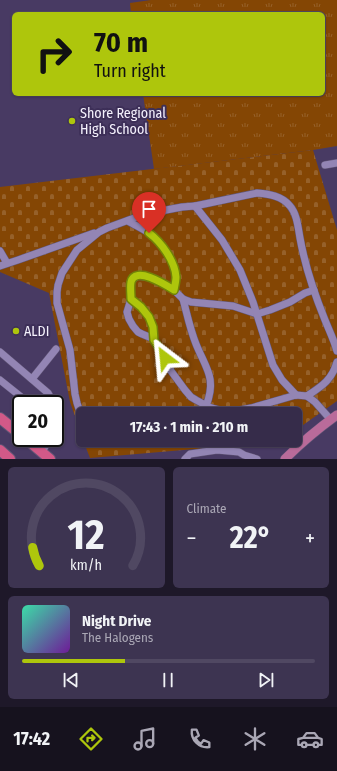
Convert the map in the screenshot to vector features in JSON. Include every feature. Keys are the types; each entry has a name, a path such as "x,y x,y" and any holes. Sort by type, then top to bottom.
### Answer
{"highway":[{"path":"0,418 12,428"},
{"path":"36,447 50,459"},
{"path":"0,450 10,459"}],"main road":[{"path":"285,459 298,446 334,417"}],"lane":[{"path":"325,165 337,163"},
{"path":"0,251 4,264 99,232 145,214 162,210 195,206 257,193 274,195 290,205 295,215 304,257 314,290 337,351"},
{"path":"195,206 214,229 240,270 257,314 273,365 282,380 296,395"},
{"path":"128,221 154,237 165,250 175,272 176,277 174,290"},
{"path":"78,407 75,394 70,350 58,307 58,285 62,273 77,250 99,232"},
{"path":"72,241 77,250"},
{"path":"154,340 142,334 133,326 127,312 131,299 131,282 138,276 148,276 174,290 183,299 191,302 233,306 257,314 290,302 305,293 314,290"},
{"path":"131,299 141,307 149,317 153,327 154,340 171,371 191,397 209,407 211,391 210,373 196,344 183,299"},
{"path":"32,379 56,349"},
{"path":"0,352 49,395"},
{"path":"307,396 324,385 333,373 337,362"},
{"path":"0,380 19,395"},
{"path":"253,407 296,395 307,396 334,417"},
{"path":"185,459 190,454 217,450 239,452 245,458 257,459"}],"green space":[{"path":"151,0 337,0 337,146 154,169 143,96 325,96 325,12 131,12 130,3"},
{"path":"313,150 337,230 337,401 302,426 302,407 76,407 76,419 70,402 49,293 0,272 0,187"},
{"path":"86,447 221,447 90,458"}],"place":[{"name":"Shore Regional High School","path":"72,121"},
{"name":"ALDI","path":"16,331"}],"route":[{"path":"149,233 160,242 172,263 176,277 174,290 148,276 138,276 131,282 131,299 146,312 149,317 153,327 154,340 165,358"}]}
